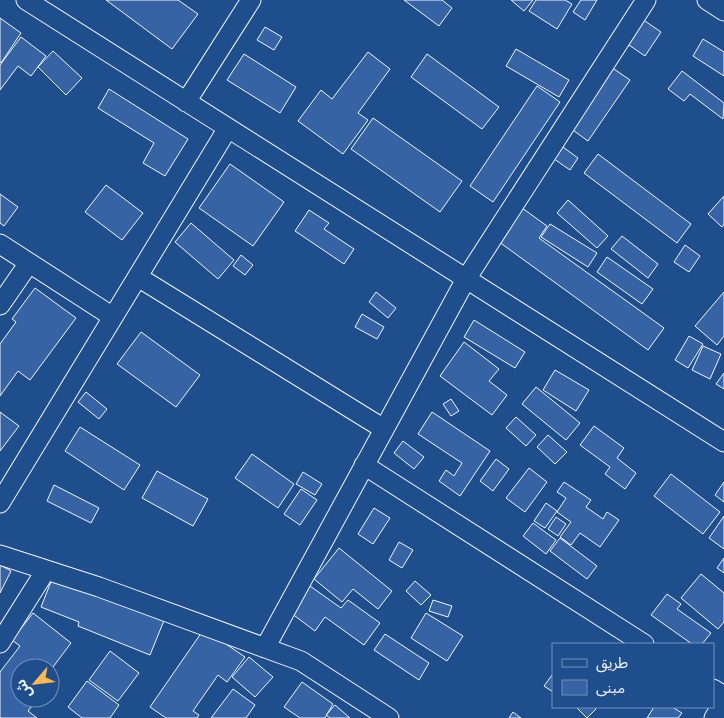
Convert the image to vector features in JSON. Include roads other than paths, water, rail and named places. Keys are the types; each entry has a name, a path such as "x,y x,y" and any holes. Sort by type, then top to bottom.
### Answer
{"street":[{"path":"26,0 724,442"},
{"path":"186,102 251,0"},
{"path":"265,648 466,279 646,0"},
{"path":"707,0 724,11"},
{"path":"0,503 228,128"},
{"path":"0,244 113,317"},
{"path":"0,305 29,263"},
{"path":"138,277 384,429"},
{"path":"364,465 642,643"},
{"path":"0,555 300,661 389,718"},
{"path":"0,643 46,570"},
{"path":"714,718 724,702"}]}
